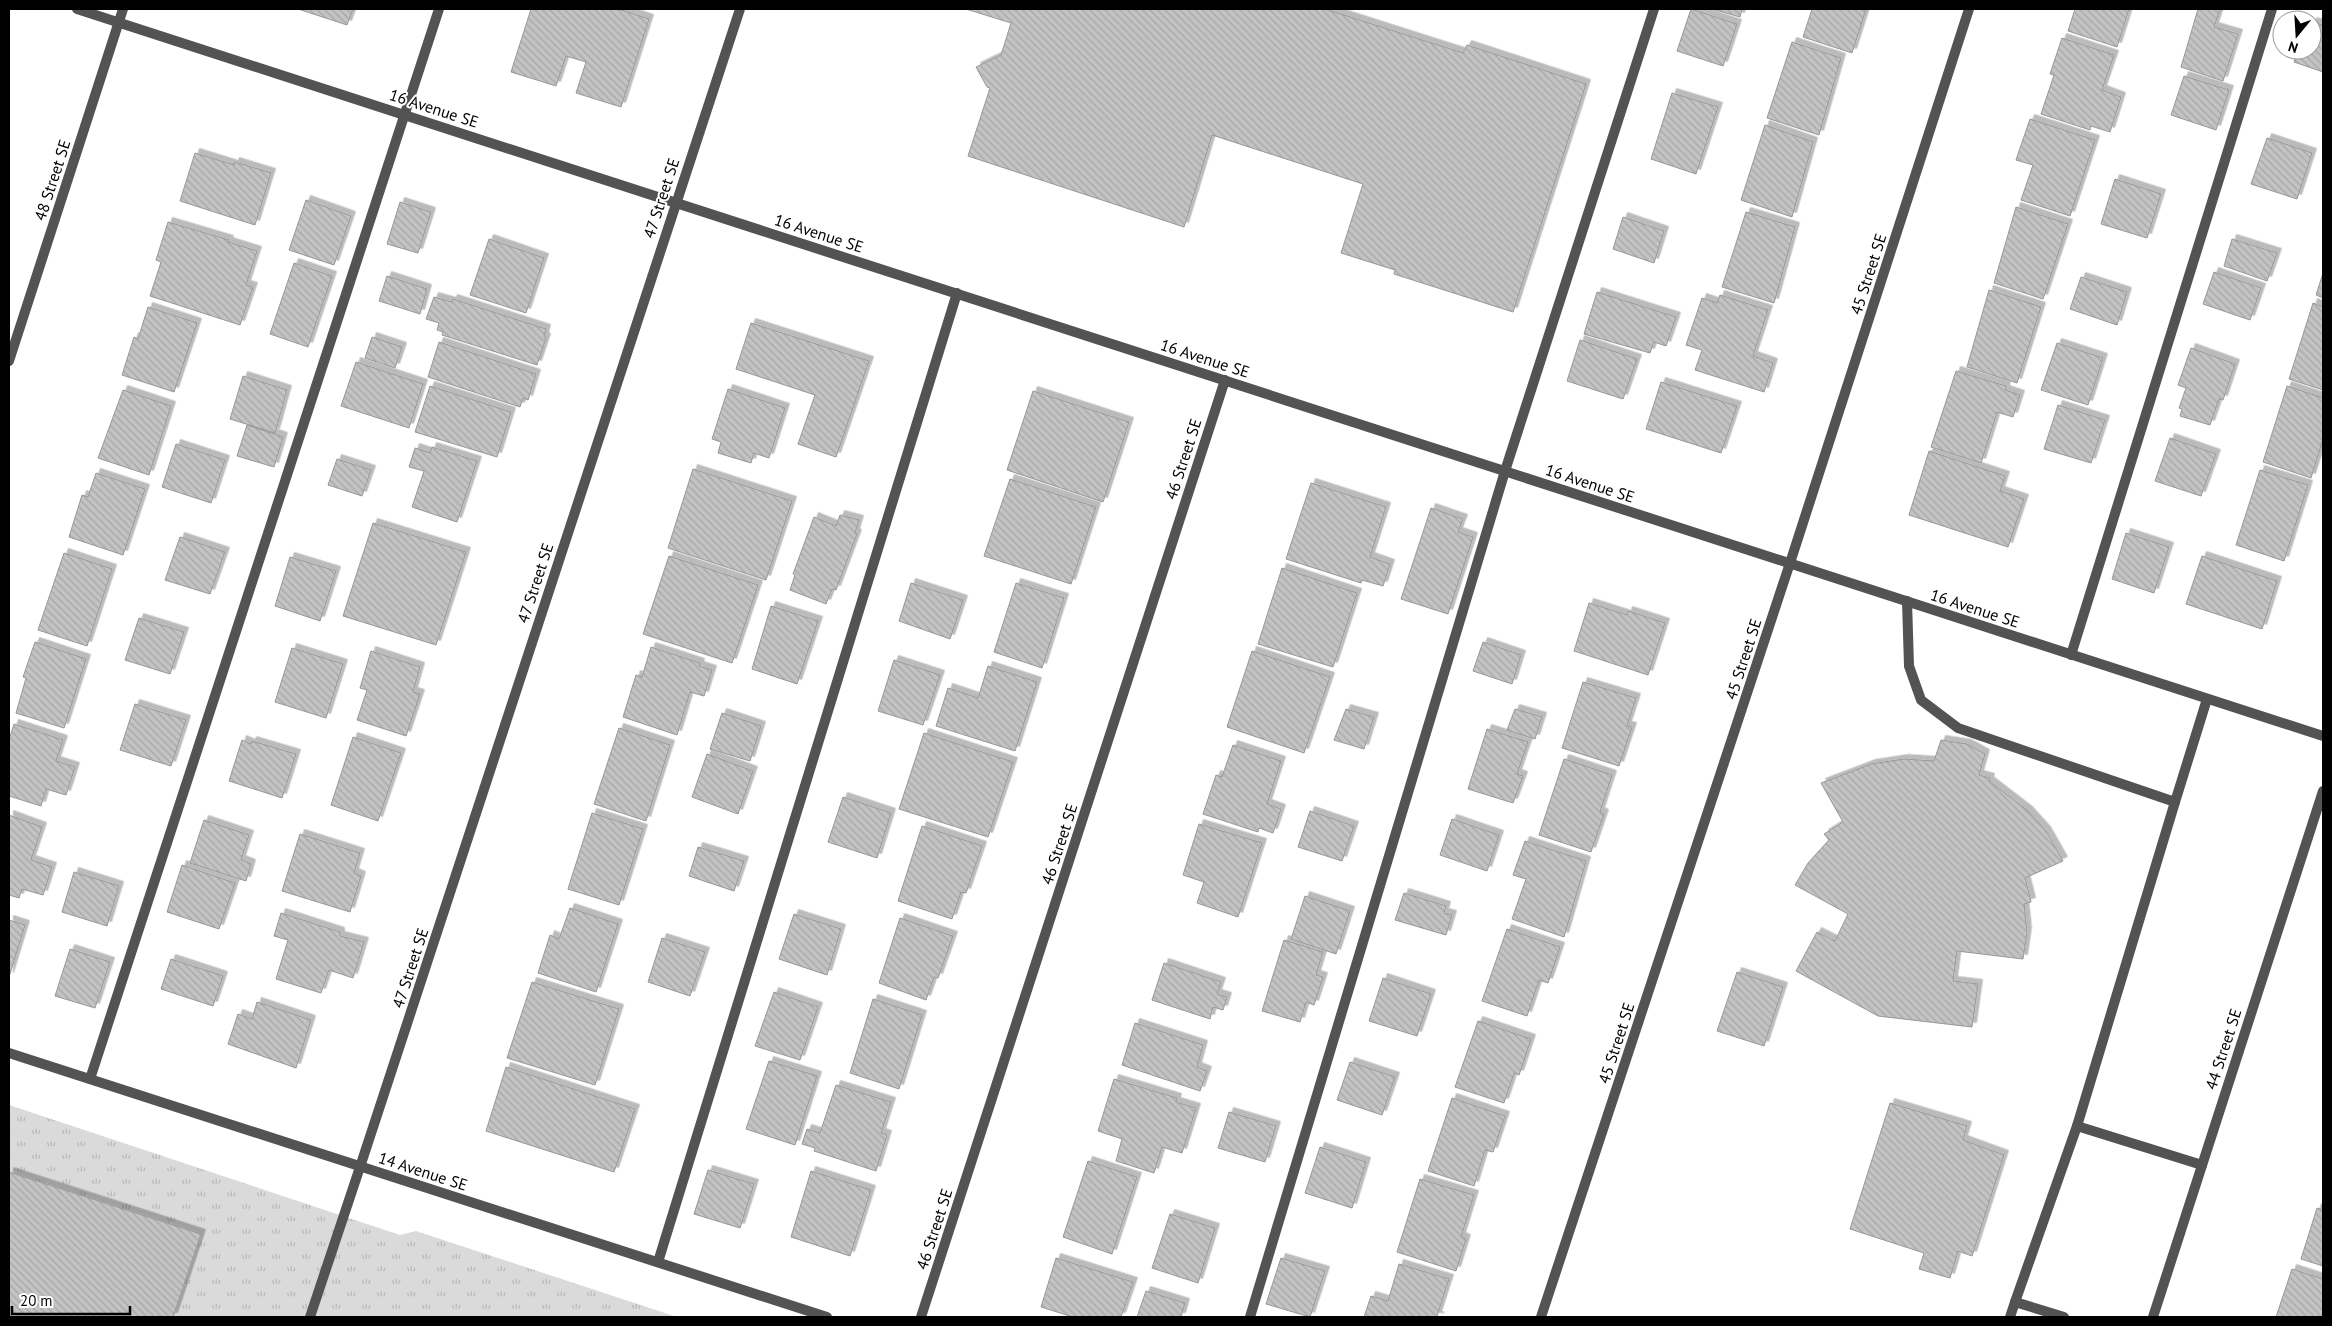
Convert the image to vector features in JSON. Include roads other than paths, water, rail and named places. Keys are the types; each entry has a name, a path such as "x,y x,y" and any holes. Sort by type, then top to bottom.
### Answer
{"street":[{"name":"16 Avenue SE","path":"77,9 2323,736"},
{"name":"48 Street SE","path":"9,361 123,9"},
{"path":"90,1079 440,9"},
{"name":"47 Street SE","path":"310,1317 740,9"},
{"path":"1250,1317 1505,471 1654,9"},
{"name":"45 Street SE","path":"1542,1317 1790,563 1969,9"},
{"path":"2071,655 2272,9"},
{"path":"658,1262 957,293"},
{"name":"46 Street SE","path":"921,1317 1225,380"},
{"path":"1907,601 1909,666 1921,700 1958,728 2175,802"},
{"path":"2010,1317 2077,1126 2207,699"},
{"name":"44 Street SE","path":"2152,1317 2323,791"},
{"name":"14 Avenue SE","path":"9,1053 827,1317"},
{"path":"2077,1126 2202,1165"},
{"path":"2015,1302 2064,1317"}]}
